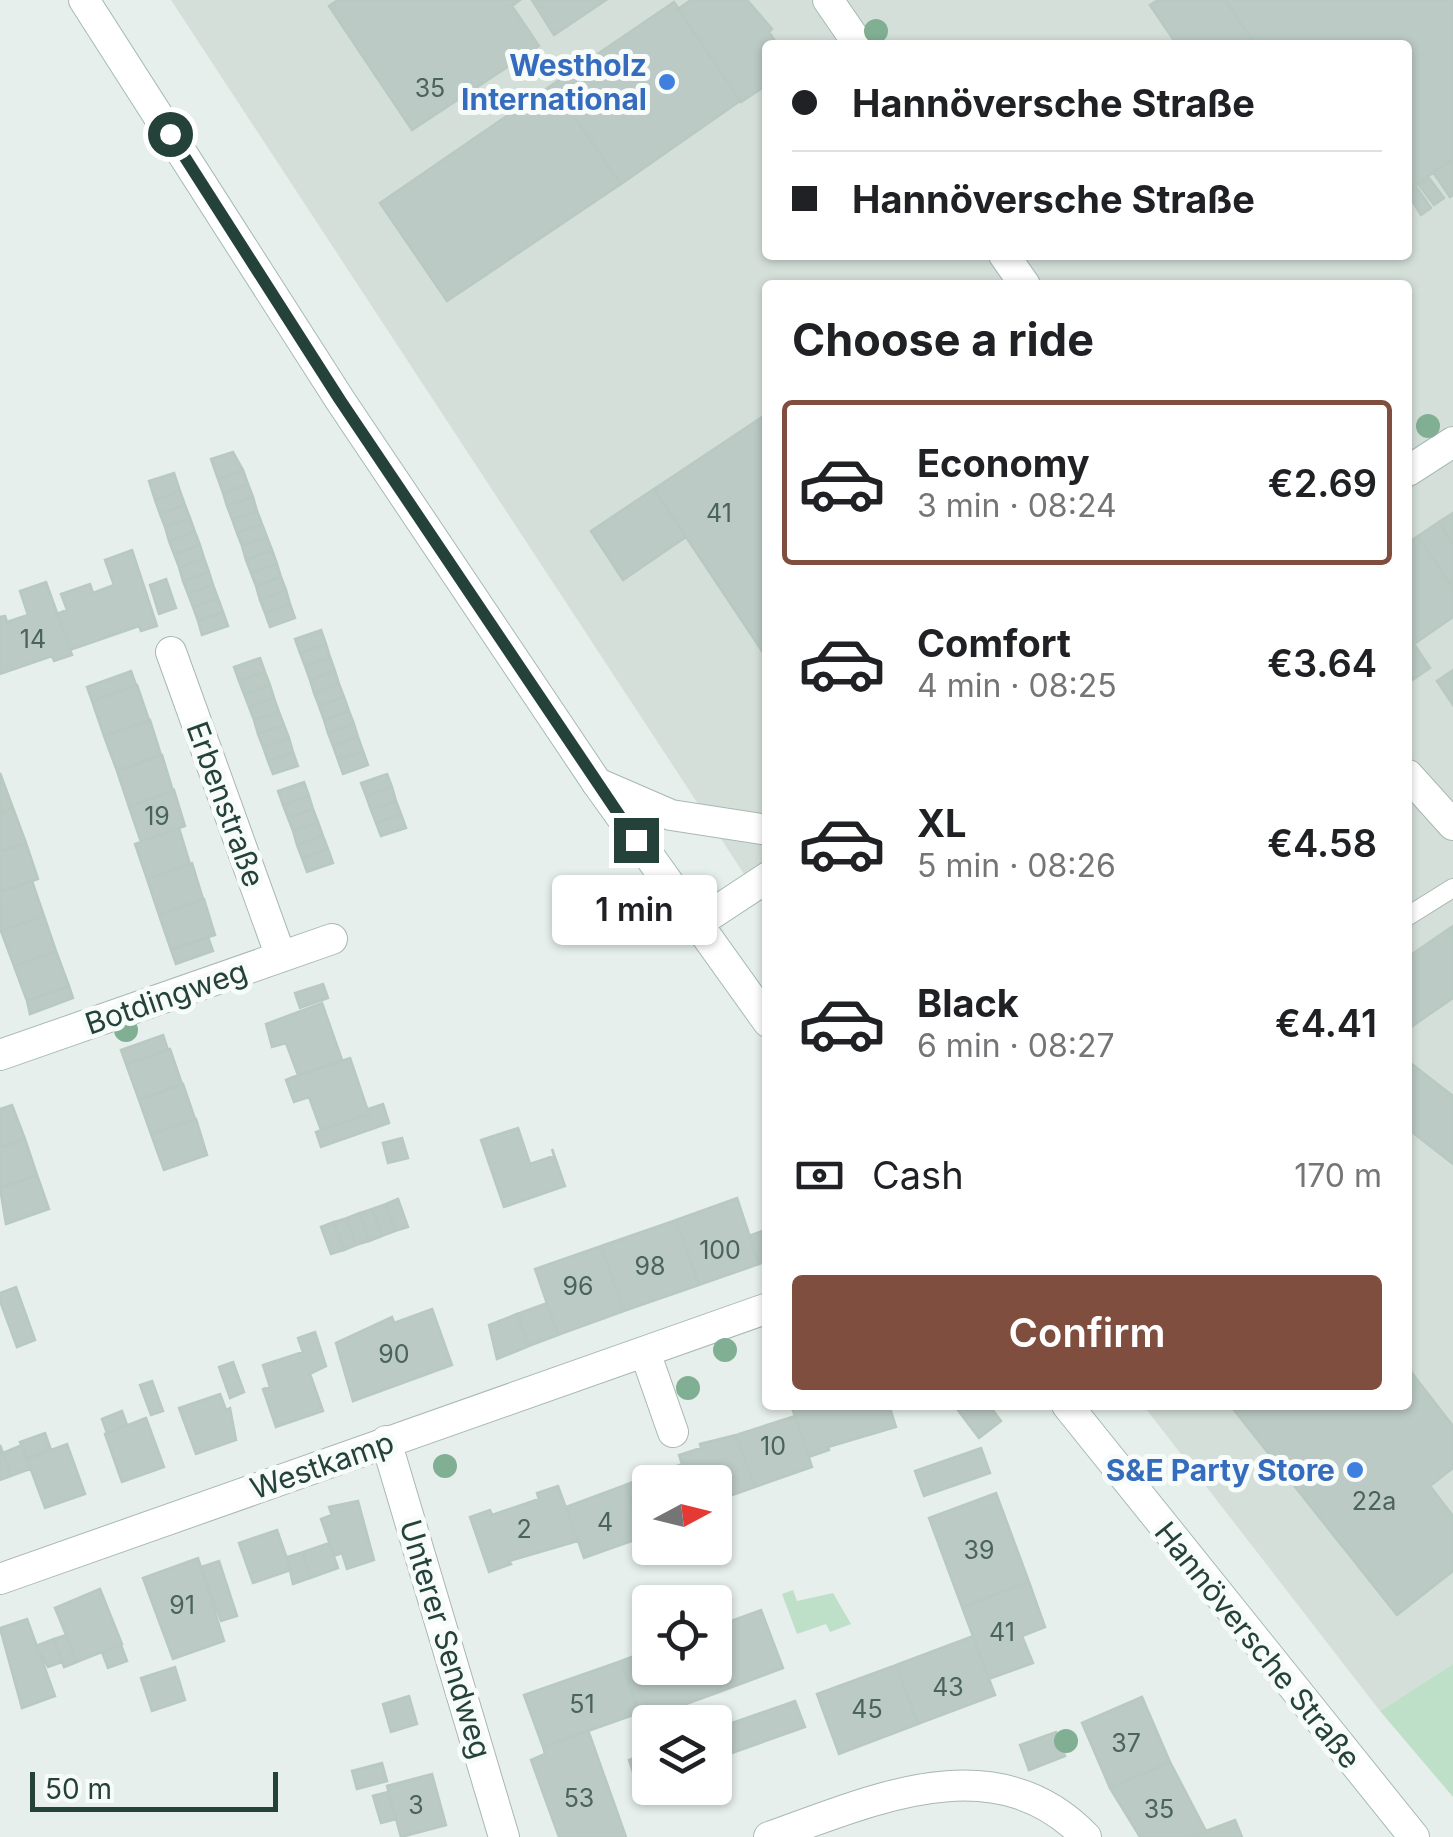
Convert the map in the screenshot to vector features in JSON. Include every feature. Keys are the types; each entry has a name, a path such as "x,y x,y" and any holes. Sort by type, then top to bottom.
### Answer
{"street":[{"path":"84,0 340,400 597,783 762,1014"},
{"path":"828,0 856,40"},
{"path":"1412,468 1453,442"},
{"name":"Erbenstraße","path":"171,652 281,957"},
{"path":"1412,779 1453,825"},
{"path":"597,783 671,815 762,829"},
{"path":"695,925 762,880"},
{"name":"Botdingweg","path":"0,1055 332,939"},
{"name":"Westkamp","path":"0,1579 762,1310"},
{"path":"645,1352 674,1432"},
{"name":"Hannöversche Straße","path":"1071,1410 1414,1837"},
{"name":"Unterer Sendweg","path":"386,1442 504,1837"},
{"path":"769,1837 928,1785 978,1784 1014,1794 1051,1811 1086,1837"}],"lane":[{"path":"1412,914 1453,888"}],"shaded area":[{"path":"171,0 1453,0 1453,1664 1380,1711 1147,1410 1412,1410 1412,280 762,280 762,901"}],"green space":[{"path":"793,1590 797,1601 833,1593 851,1624 830,1632 826,1624 797,1634 782,1594"},
{"path":"1453,1664 1453,1797 1380,1711"}],"building":[{"path":"338,0 520,0 512,6 539,46 412,130 329,6"},
{"path":"532,0 606,0 554,35"},
{"path":"691,0 747,0 772,29 769,32 775,40 762,40 762,88 741,102 678,9"},
{"path":"1158,0 1225,0 1253,40 1174,40 1150,5"},
{"path":"1225,0 1453,0 1453,159 1412,187 1412,40 1253,40"},
{"path":"674,2 740,101 621,184 552,85"},
{"path":"552,85 621,184 447,301 380,203"},
{"path":"1453,159 1453,195 1450,197 1433,172"},
{"path":"1429,178 1444,198 1434,205 1419,185"},
{"path":"1415,185 1431,208 1421,215 1412,200"},
{"path":"762,417 762,651 654,489"},
{"path":"233,452 243,470 218,479 211,459"},
{"path":"243,470 248,484 223,493 218,479"},
{"path":"174,473 180,491 155,500 149,481"},
{"path":"248,484 253,497 227,506 223,493"},
{"path":"654,489 686,537 623,580 591,531"},
{"path":"180,491 185,505 160,514 155,500"},
{"path":"253,497 257,511 232,519 227,506"},
{"path":"185,505 190,518 165,527 160,514"},
{"path":"257,511 262,524 237,533 232,519"},
{"path":"1453,513 1453,544 1439,522"},
{"path":"190,518 195,532 169,541 165,527"},
{"path":"1439,522 1453,544 1453,588 1418,536"},
{"path":"262,524 267,537 242,546 237,533"},
{"path":"195,532 200,545 174,554 169,541"},
{"path":"1418,536 1453,588 1453,617 1412,645 1412,540"},
{"path":"267,537 272,550 246,560 242,546"},
{"path":"200,545 204,558 179,567 174,554"},
{"path":"132,550 157,626 141,631 139,626 70,650 57,614 67,610 61,594 90,584 93,593 114,585 105,560"},
{"path":"272,550 277,564 251,573 246,560"},
{"path":"204,558 209,572 183,581 179,567"},
{"path":"277,564 281,577 256,586 251,573"},
{"path":"209,572 213,585 188,594 183,581"},
{"path":"281,577 286,590 260,600 256,586"},
{"path":"166,579 176,608 159,614 150,585"},
{"path":"46,582 72,655 54,661 52,656 0,674 0,617 5,616 7,622 28,615 20,591"},
{"path":"213,585 218,598 193,607 188,594"},
{"path":"286,590 290,604 265,613 260,600"},
{"path":"218,598 223,612 198,621 193,607"},
{"path":"290,604 295,618 270,627 265,613"},
{"path":"223,612 228,626 202,635 198,621"},
{"path":"321,630 326,644 300,653 295,639"},
{"path":"326,644 330,657 305,666 300,653"},
{"path":"1412,645 1430,668 1412,680"},
{"path":"330,657 335,671 310,680 305,666"},
{"path":"260,658 265,672 239,681 234,667"},
{"path":"1453,670 1453,705 1437,681"},
{"path":"131,671 136,685 92,701 87,687"},
{"path":"335,671 339,684 314,693 310,680"},
{"path":"265,672 270,685 244,694 239,681"},
{"path":"339,684 344,697 319,706 314,693"},
{"path":"137,685 149,720 104,736 92,701"},
{"path":"270,685 274,698 249,707 244,694"},
{"path":"344,697 349,711 324,720 319,706"},
{"path":"274,698 279,712 254,720 249,707"},
{"path":"349,711 354,724 328,733 324,720"},
{"path":"279,712 284,725 258,734 254,720"},
{"path":"150,720 161,755 117,771 104,736"},
{"path":"354,724 358,737 333,746 328,733"},
{"path":"284,725 289,738 263,747 258,734"},
{"path":"358,737 363,751 338,760 333,746"},
{"path":"289,738 293,752 268,761 263,747"},
{"path":"363,751 368,765 343,774 338,760"},
{"path":"293,752 298,766 273,774 268,761"},
{"path":"162,755 173,791 129,807 117,771"},
{"path":"0,773 13,808 0,813"},
{"path":"387,774 392,787 366,796 361,783"},
{"path":"304,782 309,796 283,805 278,791"},
{"path":"392,787 396,801 371,810 366,796"},
{"path":"174,790 185,826 141,842 129,807"},
{"path":"309,796 313,809 288,818 283,805"},
{"path":"396,801 401,814 376,823 371,810"},
{"path":"13,808 26,843 0,852 0,813"},
{"path":"313,809 318,822 293,831 288,818"},
{"path":"401,814 406,828 381,836 376,823"},
{"path":"318,822 323,836 297,845 293,831"},
{"path":"179,828 190,864 147,879 135,844"},
{"path":"323,836 328,849 302,858 297,845"},
{"path":"26,843 38,879 0,892 0,852"},
{"path":"328,849 333,863 307,872 302,858"},
{"path":"192,863 203,899 159,915 147,879"},
{"path":"32,881 44,916 1,931 0,892"},
{"path":"204,899 215,935 171,950 159,915"},
{"path":"44,916 56,951 14,966 1,931"},
{"path":"1453,926 1453,998 1412,1026 1412,954"},
{"path":"208,937 213,951 176,964 171,950"},
{"path":"56,951 69,986 27,1001 14,966"},
{"path":"323,984 328,998 300,1008 295,993"},
{"path":"69,986 73,998 30,1014 27,1001"},
{"path":"322,1003 342,1060 286,1080 298,1075 286,1043 272,1047 266,1024"},
{"path":"163,1035 168,1050 126,1064 121,1050"},
{"path":"170,1049 182,1084 139,1100 126,1064"},
{"path":"350,1058 369,1114 321,1130 309,1097 294,1102 286,1080"},
{"path":"1412,1064 1453,1096 1453,1164 1412,1132"},
{"path":"183,1084 195,1119 151,1134 139,1100"},
{"path":"383,1104 389,1123 321,1147 316,1132 369,1114 368,1109"},
{"path":"12,1105 25,1139 0,1148 0,1109"},
{"path":"196,1119 207,1155 164,1170 151,1134"},
{"path":"518,1128 530,1164 554,1156 552,1149 565,1186 504,1207 481,1140"},
{"path":"402,1138 408,1158 388,1163 383,1143"},
{"path":"25,1139 37,1175 0,1188 0,1148"},
{"path":"37,1175 49,1209 6,1224 0,1188"},
{"path":"737,1198 759,1264 699,1285 676,1220"},
{"path":"398,1199 408,1227 395,1231 386,1204"},
{"path":"386,1204 395,1231 382,1236 372,1209"},
{"path":"372,1209 382,1236 369,1241 360,1213"},
{"path":"360,1213 369,1241 356,1245 347,1218"},
{"path":"347,1218 356,1245 344,1250 334,1222"},
{"path":"676,1220 699,1285 624,1311 601,1246"},
{"path":"334,1222 344,1250 331,1254 321,1227"},
{"path":"762,1231 759,1264 749,1236"},
{"path":"601,1246 624,1311 558,1335 535,1269"},
{"path":"16,1287 35,1340 17,1347 0,1301 0,1293"},
{"path":"547,1303 558,1335 529,1346 517,1314"},
{"path":"432,1309 452,1365 353,1401 336,1343 392,1317 394,1323"},
{"path":"517,1314 529,1346 497,1359 489,1325"},
{"path":"315,1332 326,1366 310,1374 323,1411 276,1427 263,1389 270,1387 263,1365 303,1352 298,1338"},
{"path":"233,1362 244,1392 230,1398 219,1367"},
{"path":"1412,1373 1453,1426 1453,1468 1430,1486 1453,1516 1453,1571 1397,1615 1234,1410 1412,1410"},
{"path":"152,1381 163,1411 151,1415 140,1385"},
{"path":"220,1394 226,1410 230,1408 236,1440 196,1454 179,1408"},
{"path":"793,1410 891,1410 896,1427 828,1447 829,1450 809,1457"},
{"path":"958,1410 993,1410 1001,1421 979,1438"},
{"path":"122,1411 127,1425 107,1433 102,1419"},
{"path":"795,1416 812,1467 755,1487 736,1435"},
{"path":"146,1418 164,1467 122,1482 105,1434"},
{"path":"45,1433 51,1450 27,1459 20,1442"},
{"path":"736,1435 755,1487 732,1495 732,1465 682,1465 679,1455 701,1448 700,1444"},
{"path":"67,1444 85,1494 45,1508 27,1459"},
{"path":"0,1445 11,1476 0,1480"},
{"path":"22,1445 30,1469 11,1476 3,1453"},
{"path":"981,1448 990,1473 924,1496 915,1471"},
{"path":"632,1482 632,1505 625,1485"},
{"path":"625,1485 632,1505 632,1541 584,1558 566,1507"},
{"path":"558,1486 578,1541 509,1561 511,1564 489,1572 470,1517 490,1510 492,1515 539,1499 537,1493"},
{"path":"996,1493 1029,1582 962,1607 929,1518"},
{"path":"358,1501 374,1560 347,1569 342,1553 334,1556 321,1519 332,1515 329,1507"},
{"path":"277,1530 291,1570 253,1583 239,1543"},
{"path":"329,1543 338,1568 310,1578 303,1552"},
{"path":"303,1552 310,1578 293,1584 287,1557"},
{"path":"198,1558 224,1641 173,1659 143,1578"},
{"path":"219,1561 237,1616 221,1621 201,1567"},
{"path":"1029,1582 1045,1627 1022,1636 1033,1663 989,1679 962,1607"},
{"path":"100,1589 122,1644 77,1662 55,1608"},
{"path":"761,1610 783,1668 722,1691 720,1685 732,1685 732,1621"},
{"path":"27,1619 55,1696 22,1708 0,1628"},
{"path":"66,1635 77,1662 64,1667 54,1639"},
{"path":"973,1636 995,1695 918,1724 896,1665"},
{"path":"54,1639 62,1662 48,1667 36,1646"},
{"path":"121,1645 127,1661 108,1668 102,1652"},
{"path":"632,1657 632,1685 720,1685 722,1691 683,1705 637,1705 621,1661"},
{"path":"621,1661 636,1705 632,1705 632,1715 543,1747 524,1695"},
{"path":"896,1665 918,1724 839,1754 817,1694"},
{"path":"175,1667 185,1700 152,1711 141,1678"},
{"path":"409,1696 417,1724 391,1732 383,1704"},
{"path":"1142,1697 1170,1762 1110,1788 1082,1723"},
{"path":"795,1701 805,1727 732,1753 732,1723"},
{"path":"588,1730 626,1837 559,1837 531,1760 545,1754 543,1747"},
{"path":"1056,1732 1065,1756 1029,1770 1020,1745"},
{"path":"1170,1762 1206,1831 1189,1837 1140,1837 1110,1788"},
{"path":"382,1763 387,1781 357,1789 352,1771"},
{"path":"432,1774 446,1825 401,1837 387,1786"},
{"path":"388,1792 396,1819 381,1823 373,1796"},
{"path":"1235,1820 1242,1837 1189,1837 1206,1831"}],"place":[{"name":"Westholz International","path":"667,82"},
{"name":"S&E Party Store","path":"1355,1470"}],"route":[{"path":"170,134 340,400 636,840"}]}
